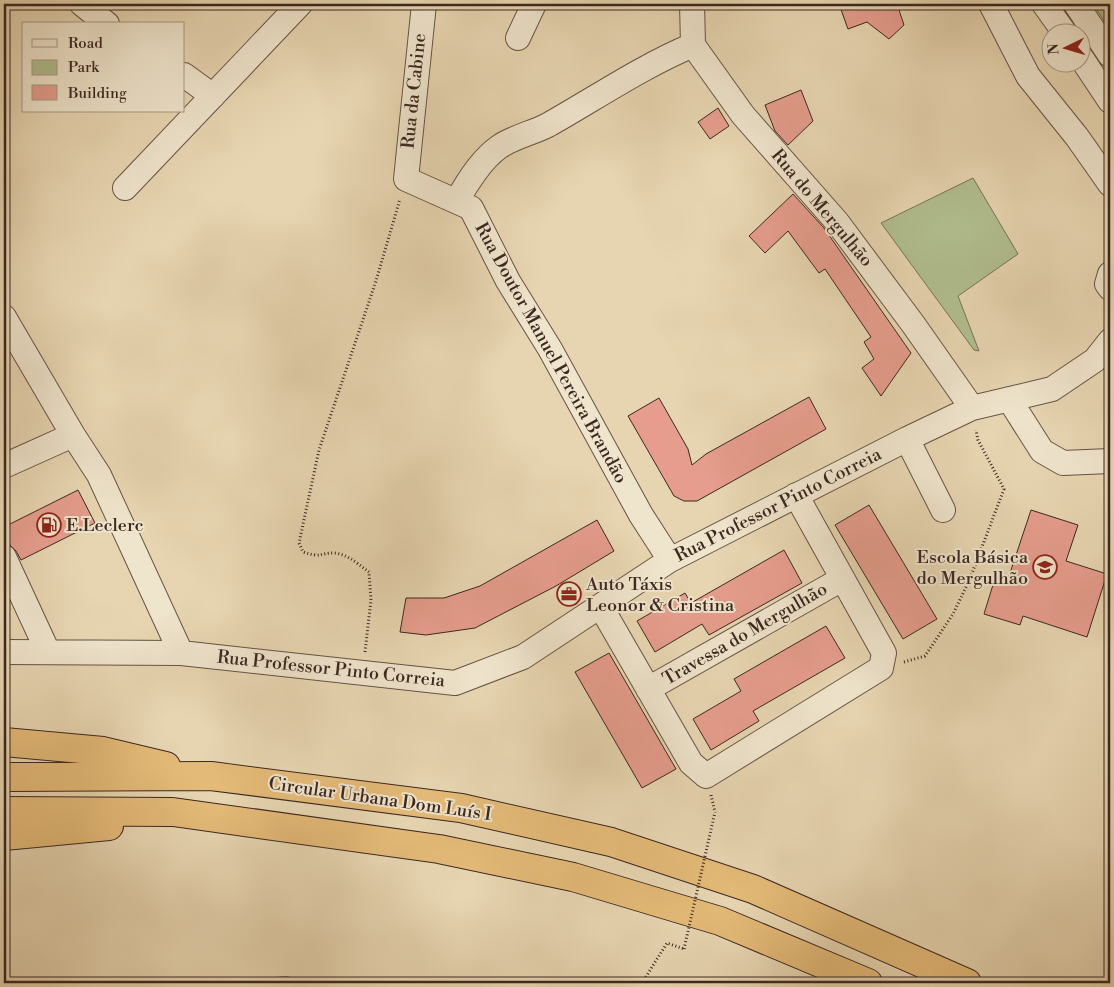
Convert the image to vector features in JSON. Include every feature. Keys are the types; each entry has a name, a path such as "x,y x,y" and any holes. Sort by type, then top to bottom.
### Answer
{"highway":[{"path":"4,742 103,751 212,776"},
{"name":"Circular Urbana Dom Luís I","path":"4,777 212,776 461,808 611,842 753,890 967,983"},
{"path":"4,811 173,812 439,849 574,877 720,921 868,983"},
{"path":"4,836 127,824 173,812"}],"street":[{"path":"82,4 104,22"},
{"name":"Rua da Cabine","path":"406,179 424,4"},
{"path":"518,38 534,4"},
{"path":"456,201 468,181 499,147 547,125 611,86 664,57 693,45 692,4"},
{"path":"992,4 1028,76 1077,137 1110,184"},
{"path":"1044,4 1057,22"},
{"path":"1076,4 1110,55"},
{"path":"125,188 296,5"},
{"name":"Rua do Mergulhão","path":"693,45 743,115 837,222 913,324 972,408"},
{"path":"1091,72 1110,101"},
{"path":"185,76 213,96"},
{"name":"Rua Doutor Manuel Pereira Brandão","path":"406,179 471,208 508,281 550,349 641,515 670,560"},
{"path":"1110,274 1107,284 1110,288"},
{"path":"4,318 73,436 99,475 181,653"},
{"name":"Rua Professor Pinto Correia","path":"6,648 48,652 181,653 456,683 523,657 670,560 907,439 972,408 1052,389 1095,360 1110,341"},
{"path":"1009,399 1042,451 1063,463 1110,462"},
{"path":"4,466 73,436"},
{"path":"907,439 943,510"},
{"path":"601,607 691,763 706,776 881,668 884,653 796,495"},
{"path":"4,557 48,652"},
{"name":"Travessa do Mergulhão","path":"648,689 842,579"}],"path":[{"path":"362,674 371,600 369,572 348,557 334,553 317,557 303,552 299,543 318,450 376,281 406,179"},
{"path":"881,668 924,656 934,642 953,614 1004,489 978,440 972,408"},
{"path":"642,983 667,943 684,949 715,812"}],"green space":[{"path":"1093,4 1110,4 1110,30"},
{"path":"973,178 1018,254 958,296 979,351 974,350 881,223"}],"building":[{"path":"839,4 897,4 904,25 889,39 867,22 848,29"},
{"path":"801,90 813,121 788,145 775,131 765,105"},
{"path":"718,108 729,126 710,139 698,122"},
{"path":"793,194 824,228 911,353 881,396 862,368 874,359 864,342 871,337 825,269 819,273 788,231 765,253 749,236"},
{"path":"809,397 826,429 697,501 684,501 674,496 628,416 659,398 688,449 692,465 706,454"},
{"name":"E.Leclerc","path":"78,490 95,523 21,560 10,545 4,532 4,527"},
{"path":"869,505 937,619 903,639 835,525"},
{"path":"1031,510 1078,525 1066,561 1107,574 1087,637 1023,616 1020,625 984,614 996,575 1008,579"},
{"path":"597,520 614,551 556,586 475,628 426,635 400,632 406,598 444,598 480,586"},
{"path":"784,550 802,583 709,635 702,624 655,652 637,621 685,593 691,603"},
{"path":"826,626 845,658 753,711 759,721 711,750 693,719 741,691 734,679"},
{"path":"609,653 676,769 642,788 575,672"}],"waterway":[{"path":"244,983 286,979 303,983"}],"place":[{"name":"E.Leclerc","path":"49,525"},
{"name":"Escola Básica do Mergulhão","path":"1045,567"},
{"name":"Auto Táxis Leonor & Cristina","path":"569,594"}]}
